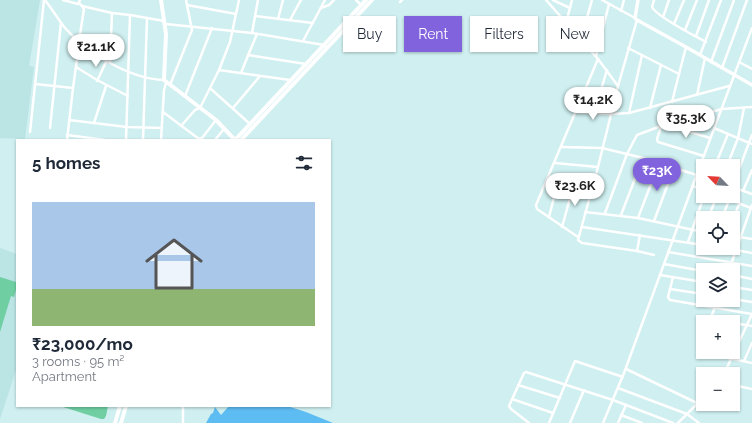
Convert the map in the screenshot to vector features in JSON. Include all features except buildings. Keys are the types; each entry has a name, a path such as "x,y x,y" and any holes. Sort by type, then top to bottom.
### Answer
{"main road":[{"path":"161,0 165,23 167,83 216,120 234,139"},
{"path":"242,139 326,47 366,0"},
{"path":"236,139 306,64 326,47 372,0"},
{"path":"115,423 120,407"},
{"path":"120,423 126,407"}],"street":[{"path":"45,0 61,22 82,45 129,72 167,83"},
{"path":"30,132 45,0"},
{"path":"63,0 79,2 84,10 79,41"},
{"path":"162,139 164,90 192,33 192,26 186,0"},
{"path":"181,126 195,110 200,108 211,89 233,31 239,0"},
{"path":"252,33 258,0"},
{"path":"278,19 283,0"},
{"path":"290,20 300,0"},
{"path":"303,41 325,0"},
{"path":"320,8 329,5 334,0"},
{"path":"356,0 362,5"},
{"path":"546,0 560,16"},
{"path":"553,0 570,8"},
{"path":"568,16 572,0"},
{"path":"587,16 592,0"},
{"path":"602,0 752,85"},
{"path":"621,10 624,0"},
{"path":"578,237 612,114 636,19 638,0"},
{"path":"654,0 653,9 674,24 706,42"},
{"path":"663,17 669,0"},
{"path":"674,24 684,0"},
{"path":"685,30 697,0"},
{"path":"696,36 709,0"},
{"path":"700,55 721,0"},
{"path":"711,62 734,0"},
{"path":"722,68 747,0"},
{"path":"609,4 597,58 536,207 578,237 579,241 582,243 637,251 654,256"},
{"path":"187,5 236,14"},
{"path":"82,6 112,13 147,18 165,23 252,33 303,41 326,47"},
{"path":"97,80 108,61 112,13"},
{"path":"126,139 130,15"},
{"path":"255,16 313,23"},
{"path":"143,139 147,18"},
{"path":"50,128 61,22"},
{"path":"185,96 212,28"},
{"path":"703,159 752,28"},
{"path":"241,73 258,34"},
{"path":"67,139 76,67 78,55 82,45"},
{"path":"672,102 686,47"},
{"path":"628,48 679,74"},
{"path":"592,52 618,86"},
{"path":"248,55 306,64"},
{"path":"629,113 642,55"},
{"path":"697,95 705,58"},
{"path":"739,62 752,68"},
{"path":"650,108 660,65"},
{"path":"76,67 106,86 128,96"},
{"path":"219,70 291,80"},
{"path":"594,113 607,70"},
{"path":"233,108 260,76"},
{"path":"35,84 73,88"},
{"path":"94,123 106,86"},
{"path":"576,112 612,114 629,113 730,86"},
{"path":"211,89 250,124"},
{"path":"605,214 627,154 637,135 661,126 722,109 752,107"},
{"path":"730,159 738,138 744,108"},
{"path":"163,112 198,139 200,139 216,120"},
{"path":"69,120 127,127 162,128"},
{"path":"666,125 710,138"},
{"path":"661,126 657,139 658,142 704,156"},
{"path":"714,128 751,143"},
{"path":"216,139 224,129"},
{"path":"718,159 728,134"},
{"path":"67,135 97,139"},
{"path":"740,169 751,143 752,135"},
{"path":"562,146 602,148 696,174"},
{"path":"621,215 643,158"},
{"path":"554,163 598,168"},
{"path":"638,218 659,163"},
{"path":"654,221 674,168"},
{"path":"743,191 752,170"},
{"path":"603,423 623,377 696,177"},
{"path":"547,180 593,187"},
{"path":"549,217 558,182"},
{"path":"562,227 574,184"},
{"path":"740,190 752,194"},
{"path":"688,242 702,203"},
{"path":"736,211 739,204 752,207 741,237 752,239"},
{"path":"585,212 621,215 696,231"},
{"path":"582,226 696,244"},
{"path":"637,251 640,236"},
{"path":"740,250 752,252"},
{"path":"668,252 732,263 734,255"},
{"path":"664,264 696,270"},
{"path":"740,264 752,266"},
{"path":"660,275 696,281"},
{"path":"740,277 752,279"},
{"path":"673,278 668,297 670,300 696,304"},
{"path":"740,288 752,290"},
{"path":"670,289 696,293"},
{"path":"740,300 752,302"},
{"path":"712,315 715,307 752,314 741,337"},
{"path":"740,324 752,326"},
{"path":"744,361 752,343"},
{"path":"727,367 731,359 752,363"},
{"path":"549,423 575,361 623,377"},
{"path":"626,369 696,403"},
{"path":"529,423 509,408 524,373 526,372 613,400 673,423"},
{"path":"518,386 560,398"},
{"path":"740,387 751,390"},
{"path":"618,388 687,414 697,423"},
{"path":"570,423 584,390"},
{"path":"512,400 554,413"},
{"path":"678,423 696,404"},
{"path":"618,423 626,405"},
{"path":"183,407 183,423"},
{"path":"621,415 642,423"}],"shaded area":[{"path":"0,0 40,0 29,66 34,67 25,139 0,138"},
{"path":"0,248 16,254 16,370 0,419"}],"green space":[{"path":"0,277 16,282 16,290 14,297 11,296 0,332"},
{"path":"63,407 108,407 106,416 104,419"}],"water":[{"path":"215,407 221,415 228,407 290,407 333,423 206,423"}]}
